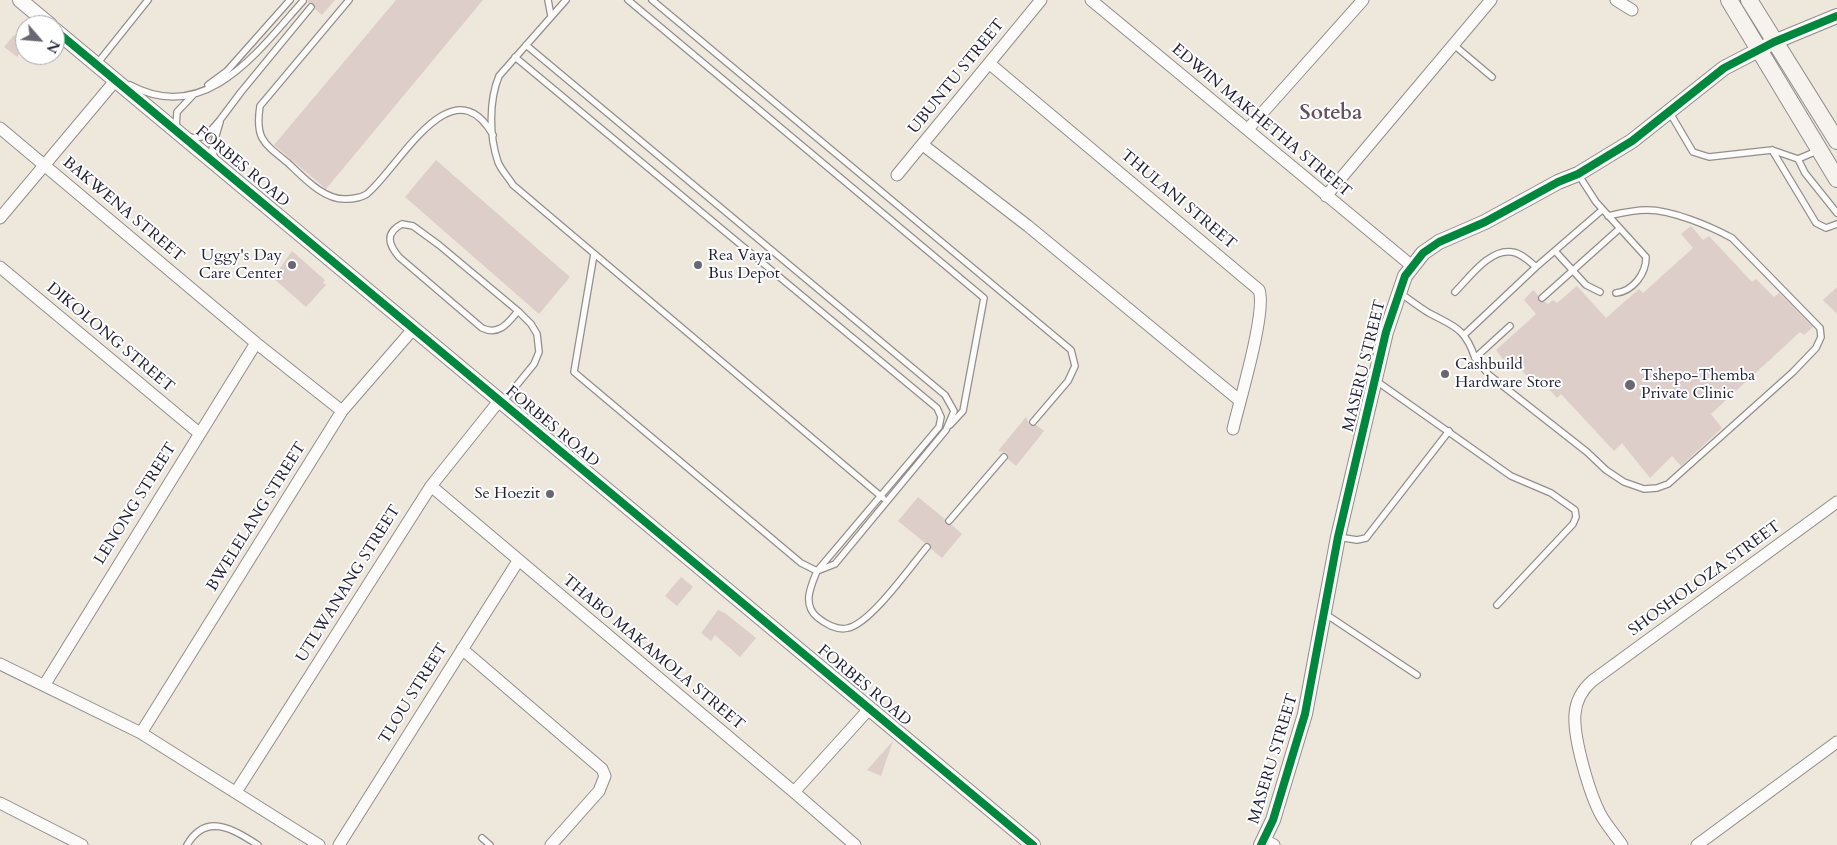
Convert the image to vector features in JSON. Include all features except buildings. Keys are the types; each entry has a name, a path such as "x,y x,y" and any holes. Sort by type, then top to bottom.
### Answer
{"main road":[{"path":"1730,0 1837,179"},
{"path":"1749,0 1837,141"}],"street":[{"path":"20,0 38,15"},
{"name":"UBUNTU STREET","path":"897,175 1042,0"},
{"name":"EDWIN MAKHETHA STREET","path":"1090,0 1412,266"},
{"path":"1248,129 1363,0"},
{"path":"1326,196 1491,0"},
{"path":"1616,0 1632,10"},
{"name":"MASERU STREET","path":"1266,843 1305,714 1322,611 1338,537 1375,380 1404,276 1423,253 1439,242 1485,222 1558,182 1578,174 1632,141 1670,113 1710,78 1774,42 1837,16"},
{"name":"FORBES ROAD","path":"65,39 1033,845"},
{"name":"THULANI STREET","path":"990,64 1259,290 1260,310 1233,429"},
{"path":"0,218 44,165 105,73"},
{"name":"BAKWENA STREET","path":"0,128 256,343 342,411"},
{"path":"923,144 1028,226 1239,400"},
{"name":"DIKOLONG STREET","path":"0,267 199,433"},
{"name":"BWELELANG STREET","path":"140,732 342,411 414,328"},
{"name":"LENONG STREET","path":"45,684 256,343"},
{"name":"UTLWANANG STREET","path":"236,792 431,486 501,402"},
{"name":"THABO MAKAMOLA STREET","path":"431,486 794,792 854,845"},
{"name":"SHOSHOLOZA STREET","path":"1622,845 1602,817 1596,803 1576,735 1575,713 1578,698 1592,681 1837,502"},
{"name":"TLOU STREET","path":"339,845 518,561"},
{"path":"462,648 602,769 605,776 599,791 551,845"},
{"path":"0,664 45,684 140,732 320,845"},
{"path":"794,792 870,708"},
{"path":"1697,845 1837,742"},
{"path":"0,803 76,843"}],"lane":[{"path":"148,0 105,73 139,90 161,98 173,98 197,92 219,83 238,71 257,54 303,0"},
{"path":"290,0 227,71 197,92 177,112 180,133 195,138 206,136 310,7"},
{"path":"349,0 260,106 257,126 267,146 321,192 345,200 367,195 436,118 456,109 474,113 487,124 494,136"},
{"path":"548,0 551,16"},
{"path":"566,0 499,76 494,89 492,104 498,162 513,185 887,500"},
{"path":"628,0 984,298 963,410 835,564 817,572"},
{"path":"652,0 1071,350 1075,366 1068,381 1033,422"},
{"path":"526,45 944,395 954,411 946,430"},
{"path":"1454,45 1492,77"},
{"path":"515,57 937,408 941,417 939,427 817,572 808,593 812,612 826,625 847,629 866,618 927,547"},
{"path":"1670,113 1693,152 1709,157 1772,150 1798,159 1819,150"},
{"path":"216,163 212,150 220,120"},
{"path":"1772,150 1816,223 1826,228 1837,224"},
{"path":"1798,159 1805,173 1837,213"},
{"path":"1578,174 1602,210 1646,257 1646,266 1637,281 1625,292 1616,293"},
{"path":"1465,334 1536,267 1602,210"},
{"path":"1399,292 1428,313 1454,325 1465,334 1475,358 1490,375 1587,452 1606,470 1624,482 1644,489 1657,488 1668,484 1793,372 1816,348 1821,337 1820,328 1732,238 1668,213 1633,210 1608,216"},
{"path":"501,402 534,364 539,352 537,334 518,311 413,226 402,224 390,235 391,248 399,257 482,328 491,331 500,330 518,311"},
{"path":"1542,298 1619,229"},
{"path":"1555,251 1591,289 1600,292"},
{"path":"1454,292 1489,259 1500,253 1512,252 1524,257 1536,267"},
{"path":"594,254 574,372 794,557 817,572"},
{"path":"1475,358 1510,326"},
{"path":"1375,380 1511,476 1551,493 1575,510 1576,517 1573,524 1498,605"},
{"path":"1338,537 1358,540 1366,538 1449,431"},
{"path":"949,521 1004,457"},
{"path":"1322,611 1417,676"},
{"path":"187,845 196,832 205,827 214,826 241,835 258,845"},
{"path":"482,838 490,845"}],"cycle path":[{"path":"1261,845 1273,820 1305,714 1338,537 1386,332 1405,276 1423,253 1439,242 1485,222 1558,182 1578,174 1632,141 1724,68 1774,42 1837,16"},
{"path":"65,38 1033,845"}],"place":[{"name":"Uggy's Day Care Center","path":"292,265"},
{"name":"Rea Vaya Bus Depot","path":"698,265"},
{"name":"Cashbuild Hardware Store","path":"1445,374"},
{"name":"Tshepo-Themba Private Clinic","path":"1630,385"},
{"name":"Se Hoezit","path":"550,494"}],"district":[{"name":"Soteba","path":"1331,114"}]}
